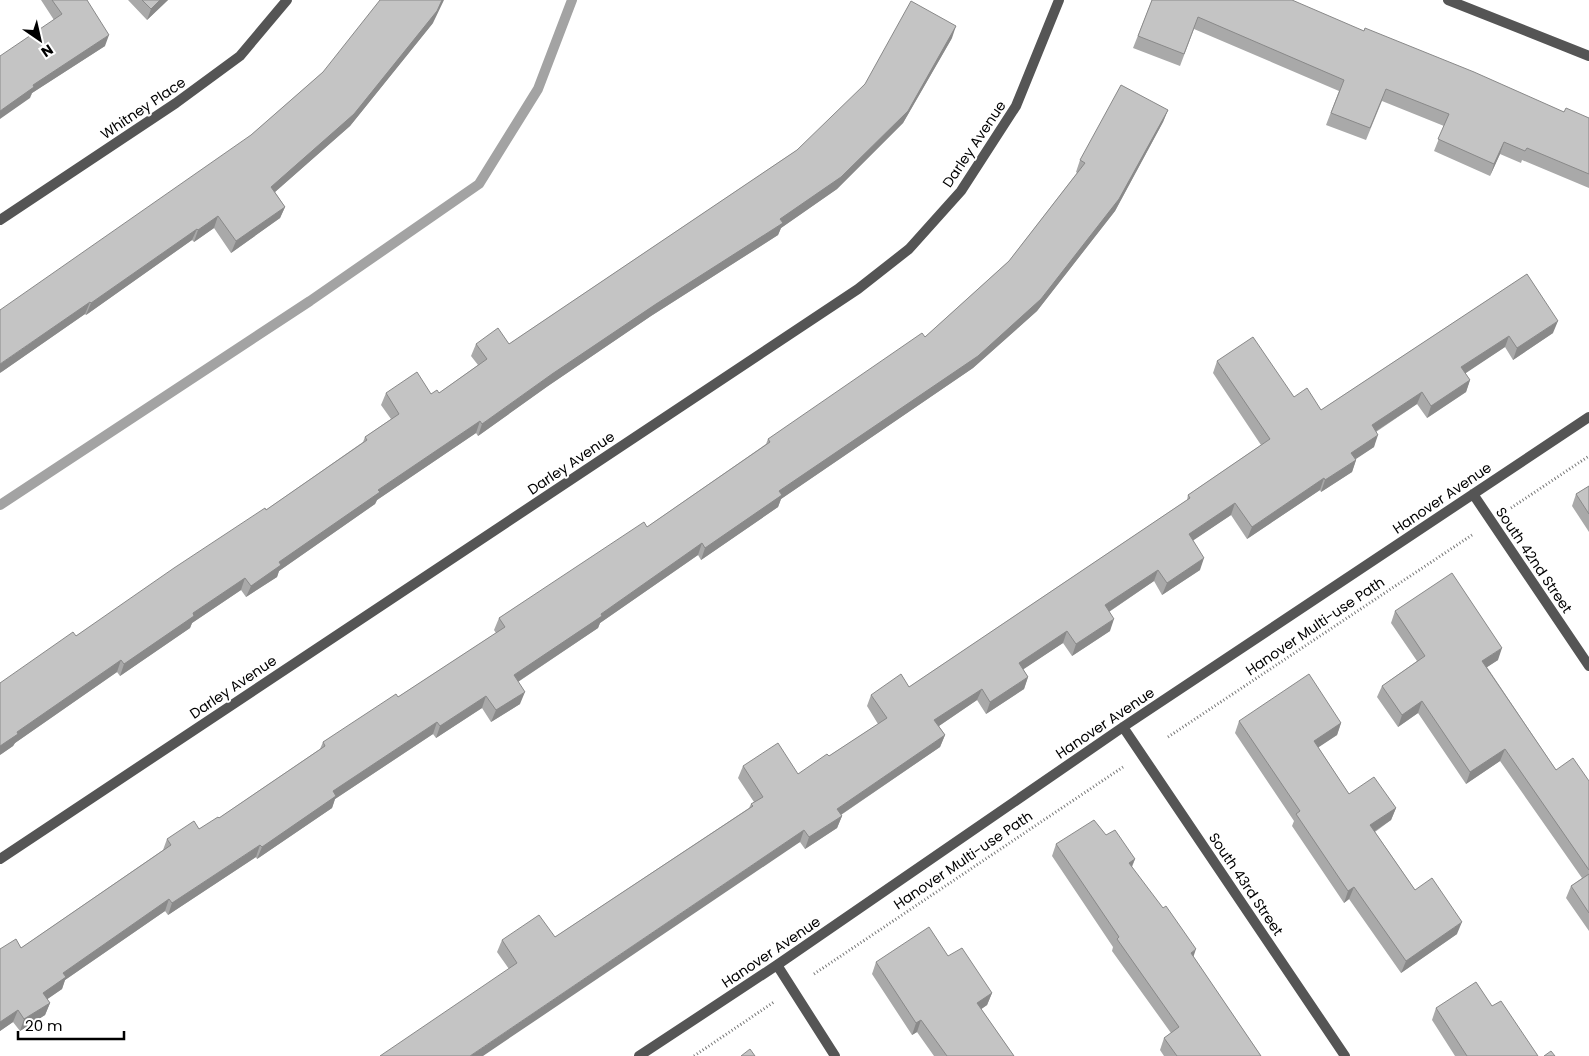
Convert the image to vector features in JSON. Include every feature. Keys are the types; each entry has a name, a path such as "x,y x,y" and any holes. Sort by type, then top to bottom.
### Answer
{"street":[{"name":"Whitney Place","path":"0,220 176,103 240,56 287,0"},
{"name":"Darley Avenue","path":"0,858 858,289 909,249 961,191 1016,106 1059,0"},
{"path":"1448,0 1589,56"},
{"name":"Hanover Avenue","path":"639,1056 776,965 1123,727 1589,417"},
{"name":"South 42nd Street","path":"1473,494 1589,666"},
{"name":"South 43rd Street","path":"1123,727 1346,1056"},
{"path":"776,965 835,1056"}],"path":[{"path":"1511,508 1589,456"},
{"name":"Hanover Multi-use Path","path":"1168,738 1474,533"},
{"name":"Hanover Multi-use Path","path":"814,974 1125,766"},
{"path":"694,1056 775,1001"}],"building":[{"path":"52,0 87,0 109,35 33,85 34,87 0,111 0,56 62,14"},
{"path":"142,0 160,0 151,9"},
{"path":"380,0 442,0 437,11 354,114 271,187 285,207 236,241 218,216 0,364 0,310 251,135 323,72"},
{"path":"1152,0 1292,0 1364,31 1365,28 1474,72 1564,112 1566,108 1589,118 1589,174 1527,148 1525,151 1504,142 1494,164 1438,139 1449,114 1386,89 1370,128 1331,113 1344,80 1198,17 1184,54 1138,36"},
{"path":"911,1 956,26 908,111 841,177 780,219 783,223 656,304 482,424 480,421 378,490 380,492 279,562 281,565 251,586 245,578 193,613 194,616 124,664 121,660 17,732 18,734 0,746 0,683 73,632 76,636 174,568 265,508 266,510 367,440 365,437 399,414 386,393 417,372 431,394 437,390 439,393 487,359 476,344 498,328 509,344 797,150 865,84"},
{"path":"1121,85 1168,110 1119,199 1041,299 978,356 779,491 782,495 705,548 702,543 601,614 602,616 514,675 525,692 496,710 486,696 440,726 437,722 333,791 336,796 262,847 260,845 172,903 169,899 63,973 66,977 43,993 50,1003 24,1019 18,1010 0,1022 0,949 16,939 21,948 171,845 167,839 194,821 199,829 219,818 325,746 323,742 396,694 398,697 505,627 499,618 644,522 647,527 770,442 768,439 922,333 925,337 1009,261 1085,163 1080,160"},
{"path":"1527,274 1558,321 1517,348 1509,336 1461,367 1470,380 1431,406 1422,392 1372,425 1378,435 1351,453 1356,460 1325,480 1324,478 1252,527 1235,503 1189,534 1204,558 1167,583 1158,570 1105,605 1114,619 1076,644 1067,631 1019,663 1028,677 990,702 982,689 934,720 945,735 837,809 842,816 809,837 804,830 470,1056 380,1056 517,963 502,940 539,915 555,937 753,806 751,804 763,797 743,766 778,743 798,774 827,754 829,756 887,718 871,695 901,674 909,687 1190,498 1188,495 1270,439 1217,361 1253,337 1294,397 1307,388 1321,410"},
{"path":"1589,486 1589,514 1576,494"},
{"path":"1452,573 1502,648 1482,661 1556,770 1573,758 1589,781 1589,870 1505,749 1470,772 1422,701 1402,715 1382,686 1425,656 1395,611"},
{"path":"1309,674 1341,723 1314,741 1349,794 1374,777 1396,808 1370,825 1415,890 1432,878 1462,922 1406,961 1354,887 1348,891 1296,814 1300,811 1239,721"},
{"path":"1094,820 1106,835 1115,830 1135,859 1129,863 1163,908 1166,906 1196,949 1191,953 1261,1056 1177,1056 1164,1038 1179,1027 1117,939 1119,937 1056,844"},
{"path":"1589,874 1589,913 1571,886"},
{"path":"929,927 948,956 962,948 992,993 977,1003 1014,1056 947,1056 921,1020 916,1023 876,962"},
{"path":"1476,982 1492,1006 1501,1001 1538,1056 1467,1056 1436,1008"},
{"path":"750,1049 755,1056 741,1056"},
{"path":"1551,1051 1555,1056 1544,1056"}],"waterway":[{"path":"0,505 310,301 479,184 538,89 572,0"}]}
